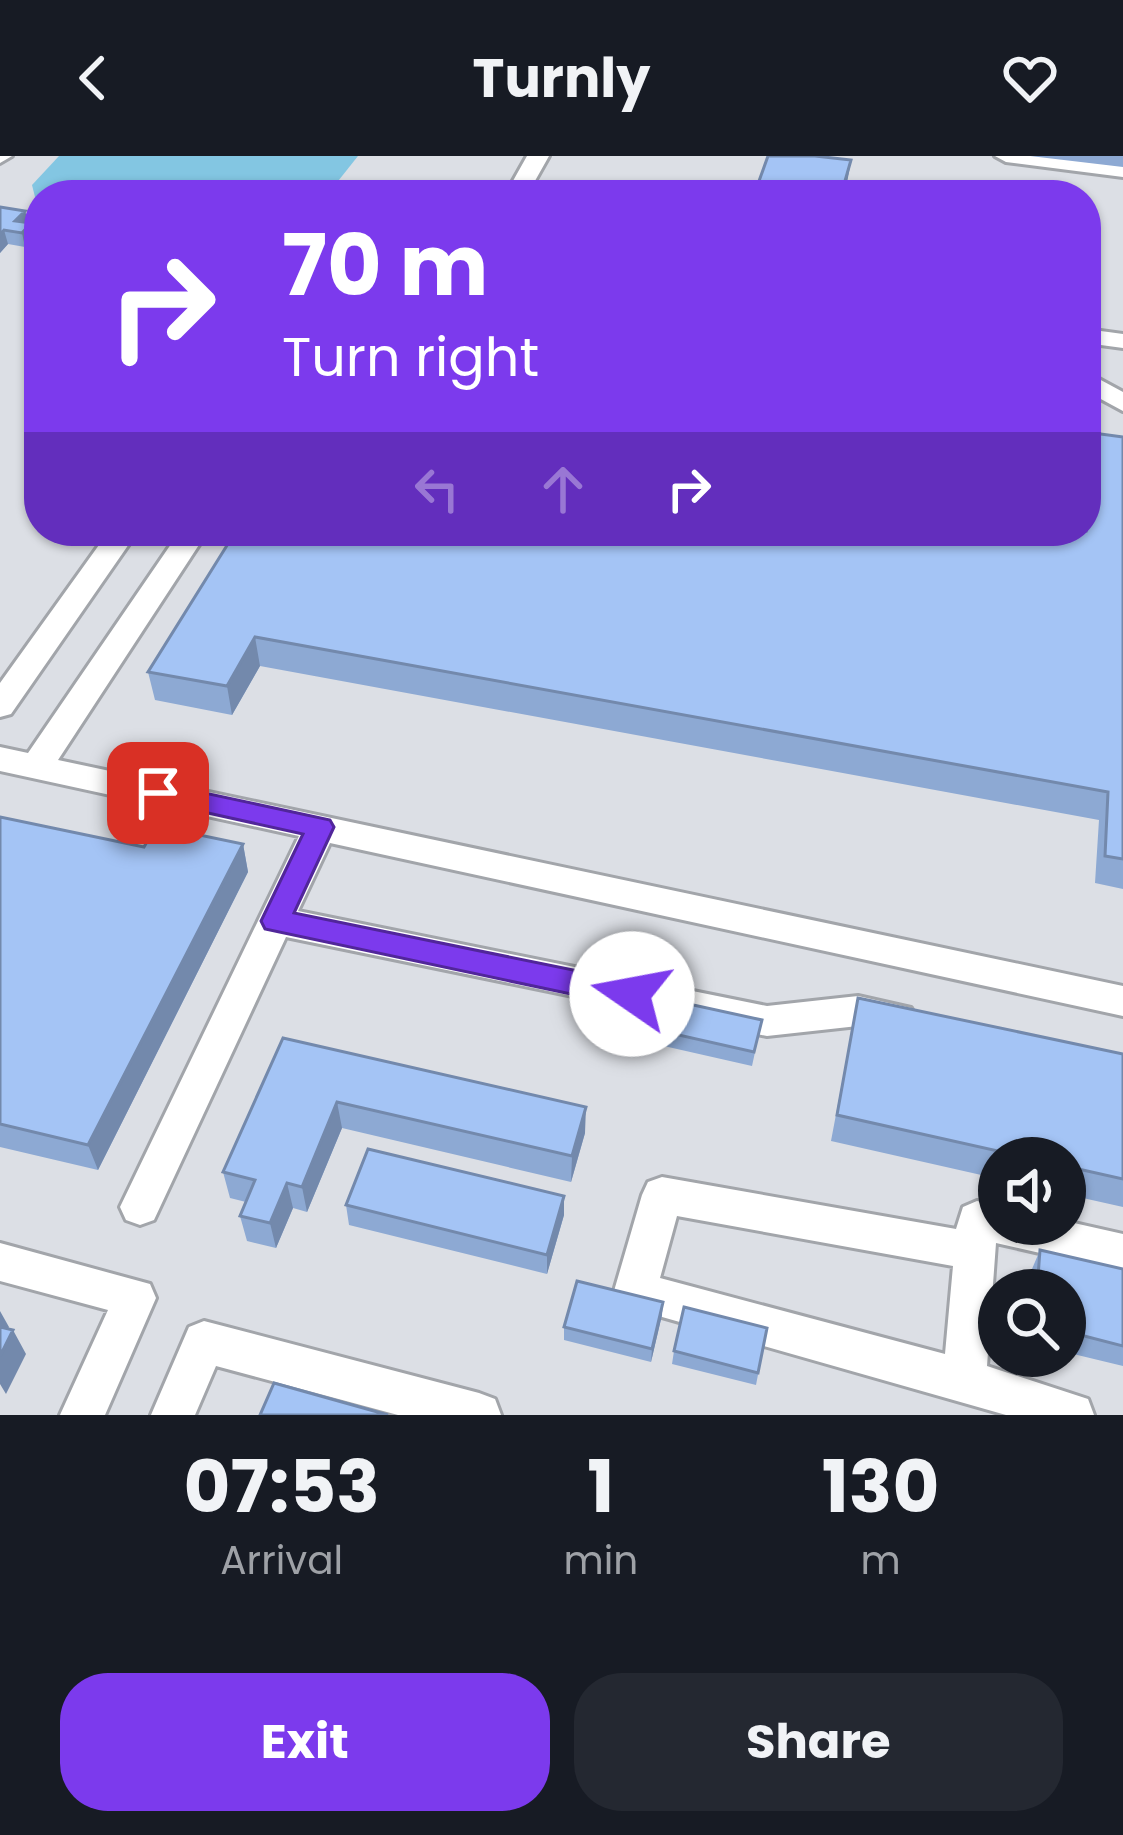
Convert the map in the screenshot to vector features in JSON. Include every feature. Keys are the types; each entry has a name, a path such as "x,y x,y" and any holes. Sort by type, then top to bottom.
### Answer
{"street":[{"path":"1006,156 1123,170"},
{"path":"0,706 113,546"},
{"path":"37,766 184,546"},
{"path":"0,759 1123,1001"},
{"path":"140,1207 320,827"},
{"path":"276,921 767,1022 858,1011 924,1025"},
{"path":"975,1250 662,1195 635,1291 964,1380 1072,1415"},
{"path":"964,1380 977,1220 1123,1252"},
{"path":"0,1262 135,1298 82,1415"},
{"path":"173,1415 204,1342 479,1415"}],"water":[{"path":"59,156 358,156 339,180 37,180"}],"building":[{"path":"768,156 851,160 845,180 759,180"},
{"path":"0,207 24,211 15,221 24,222 22,233 4,230 0,235"},
{"path":"1101,434 1123,437 1123,859 1105,856 1108,792 255,637 227,686 148,672 227,546 1101,546"},
{"path":"0,817 144,847 156,826 243,844 88,1145 0,1124"},
{"path":"643,994 762,1020 754,1052 634,1025"},
{"path":"858,998 1123,1054 1123,1179 1086,1171 1086,1137 978,1137 978,1147 837,1115"},
{"path":"283,1038 586,1107 572,1156 337,1102 302,1187 287,1183 270,1223 240,1216 255,1180 223,1172"},
{"path":"368,1149 564,1196 547,1255 346,1205"},
{"path":"1040,1250 1123,1269 1123,1346 1086,1336 1086,1269 1039,1269"},
{"path":"577,1281 663,1302 652,1349 564,1327"},
{"path":"684,1307 767,1328 758,1373 674,1351"},
{"path":"0,1327 13,1330 0,1356"},
{"path":"274,1383 388,1415 260,1415"}],"route":[{"path":"158,793 320,827 276,921 632,994"}]}
